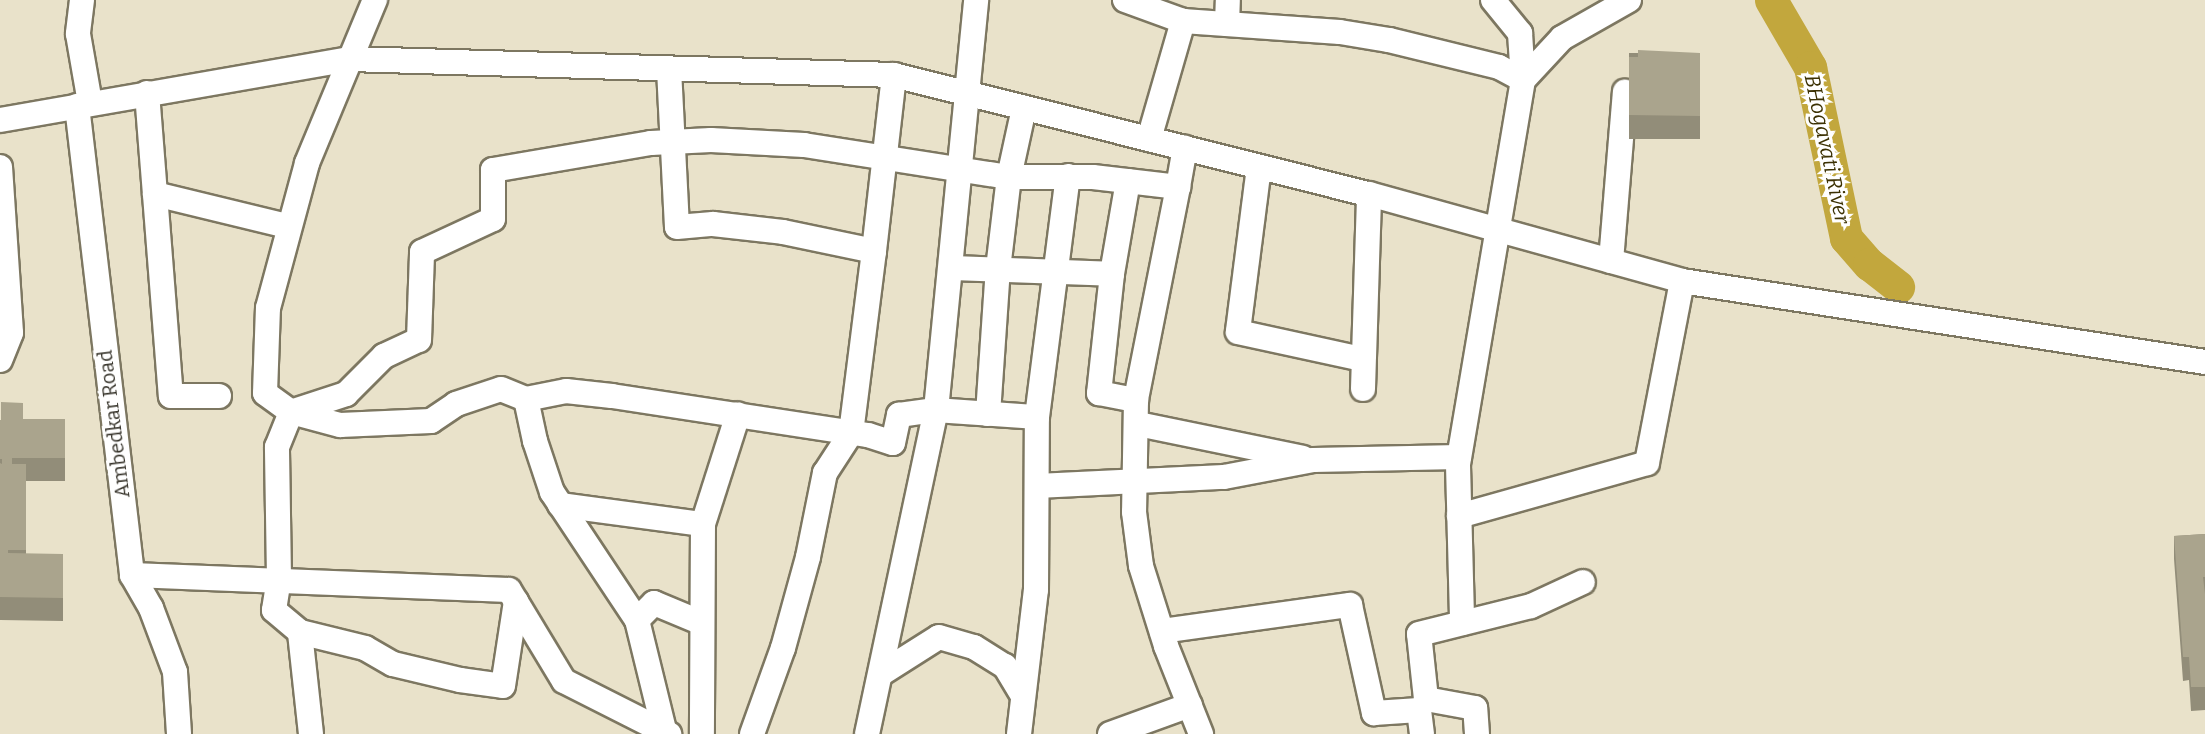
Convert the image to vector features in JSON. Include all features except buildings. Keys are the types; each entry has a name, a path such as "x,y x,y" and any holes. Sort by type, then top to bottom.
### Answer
{"street":[{"name":"Ambedkar Road","path":"82,0 78,34 83,104 132,575 151,609 175,672 179,734"},
{"path":"375,0 329,104 287,226 268,308 265,393 291,412 340,425 431,421 456,404 501,389 526,399 566,391 738,414 851,433 893,443 893,429 899,415 936,410 1037,417"},
{"path":"867,734 882,673 901,564 936,410 976,0"},
{"path":"1125,0 1183,21 1228,12 1389,40 1499,67 1523,80"},
{"path":"1462,622 1459,457 1477,333 1500,230 1523,80 1521,33 1493,0"},
{"path":"1523,80 1562,38 1629,0"},
{"path":"1149,140 1183,21"},
{"path":"0,120 349,59 894,75 1369,194 1682,281 2205,362"},
{"path":"669,69 677,227 713,224 783,232 874,251"},
{"path":"752,734 793,614 825,473 851,433 894,75"},
{"path":"1611,261 1625,92"},
{"path":"147,93 171,396 219,396"},
{"path":"988,414 998,269 1009,177 1024,108"},
{"path":"291,412 346,394 384,356 418,340 422,252 493,219 493,170 673,142 804,145 961,167 1009,177 1068,176 1178,187"},
{"path":"1185,148 1136,400 1138,424 1134,483 1141,566 1161,631 1201,734"},
{"path":"0,167 11,333 0,360"},
{"path":"1259,167 1238,332 1362,358"},
{"path":"1019,734 1036,590 1037,417 1058,272 1068,176"},
{"path":"1128,181 1112,274 1099,393 1136,400"},
{"path":"155,194 287,226"},
{"path":"1363,389 1362,358 1369,194"},
{"path":"951,268 1112,274"},
{"path":"1459,516 1647,463 1682,281"},
{"path":"526,399 535,441 560,505 637,620 667,734"},
{"path":"291,412 277,447 279,578 274,610 300,632 365,648 393,664 460,680 503,686 516,601"},
{"path":"702,734 703,524 738,414"},
{"path":"1138,424 1313,460"},
{"path":"1037,486 1224,477 1313,460 1459,457"},
{"path":"560,505 703,524"},
{"path":"132,575 279,578 509,590 564,681 667,734"},
{"path":"1477,734 1475,708 1426,699 1419,634 1531,606 1583,582"},
{"path":"637,620 654,603 702,623"},
{"path":"1161,631 1350,605 1374,713 1419,710 1422,734"},
{"path":"300,632 311,734"},
{"path":"882,673 939,637 974,647 1005,666 1023,696"},
{"path":"1110,734 1190,705"}],"waterway":[{"name":"BHogavati River","path":"1771,0 1810,67 1846,238 1869,264 1898,287"}]}
